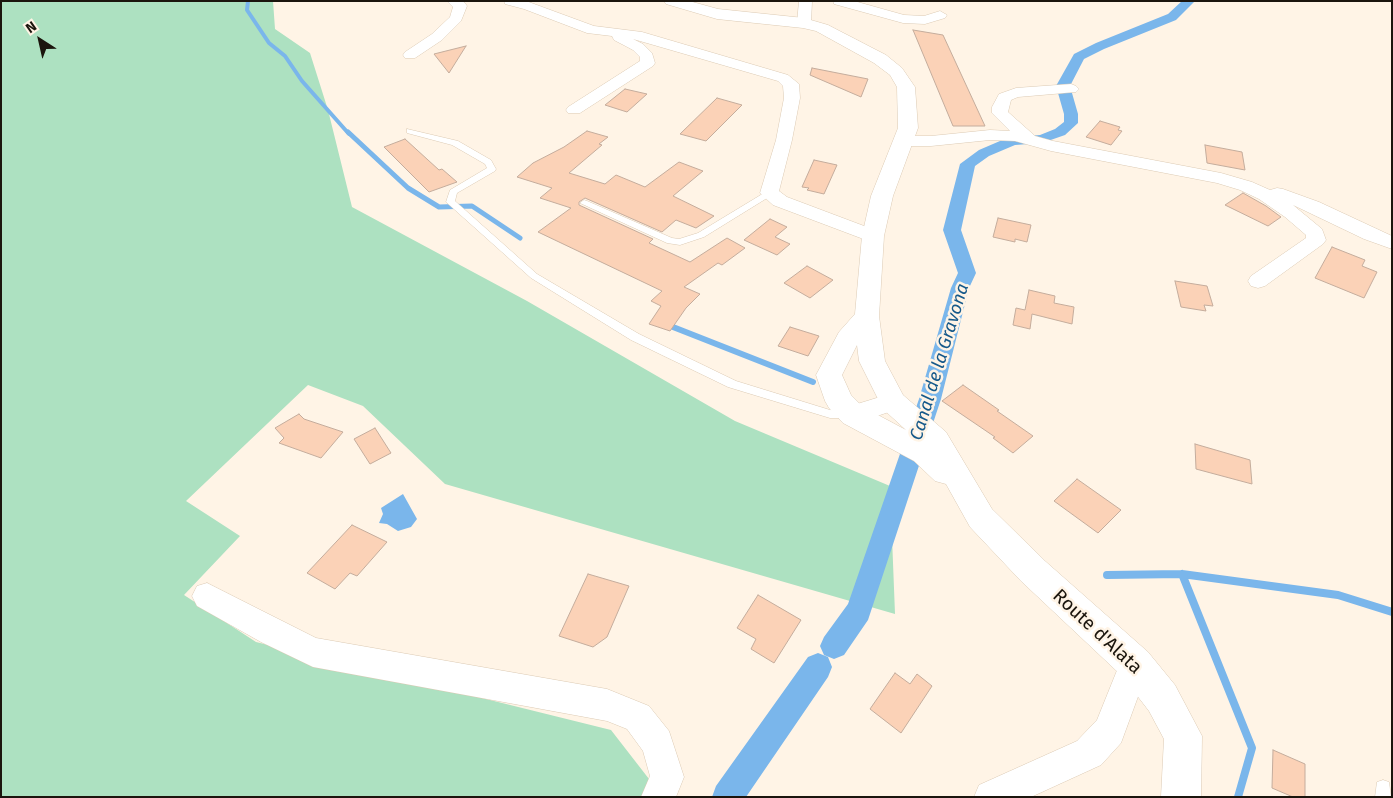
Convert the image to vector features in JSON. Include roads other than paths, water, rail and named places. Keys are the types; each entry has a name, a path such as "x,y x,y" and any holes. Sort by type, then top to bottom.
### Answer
{"street":[{"path":"410,55 437,37 456,18 460,6 453,1"},
{"path":"510,1 529,6 592,30 637,35 771,73 791,84 792,98 769,193 780,201 873,236"},
{"path":"671,1 717,14 804,23 822,28 880,59 896,72 906,87 908,128 882,196 873,236 867,316 872,361 893,402 853,415"},
{"path":"804,23 806,1"},
{"path":"839,1 904,19 925,20 940,15"},
{"path":"574,110 648,63 647,56 638,47 611,33"},
{"path":"1028,138 1000,113 1000,107 1005,96 1016,93 1064,90"},
{"path":"903,141 931,141 990,135 1028,138 1051,146 1221,178 1246,186 1285,194 1392,243"},
{"path":"1246,186 1265,195 1292,213 1311,229 1316,240 1258,281"},
{"path":"867,316 848,338 829,375 839,401 853,415 924,453 964,488"},
{"name":"Route d'Alata","path":"893,402 936,440 981,518 1033,571 1135,664 1162,698 1183,736 1181,797"},
{"path":"207,596 313,652 607,706 638,717 657,743 667,777 658,797"},
{"path":"991,797 1089,753 1109,731 1135,664"}],"lane":[{"path":"410,130 455,143 488,162 492,170 453,192 450,202 534,276 635,337 732,384 830,414 853,415"},
{"path":"584,203 670,241 680,242 701,235 769,193"}],"water":[{"path":"403,494 417,519 411,527 398,531 387,524 379,523 383,514 381,508"}],"waterway":[{"path":"248,1 247,10 269,43 285,56 302,81 349,134"},
{"name":"Canal de la Gravona","path":"834,646 859,611 930,399 960,288 967,273 952,230 968,164 984,153 1012,141 1042,139 1060,132 1071,123 1071,114 1063,86 1079,57 1100,46 1172,17 1189,1"},
{"path":"348,132 408,188 439,207 472,206 520,238"},
{"path":"673,327 813,382"},
{"path":"1107,575 1182,574"},
{"path":"1182,574 1338,595 1392,612"},
{"path":"1182,574 1252,748 1238,797"},
{"name":"Canal de la Gravona","path":"727,797 818,667"}]}
